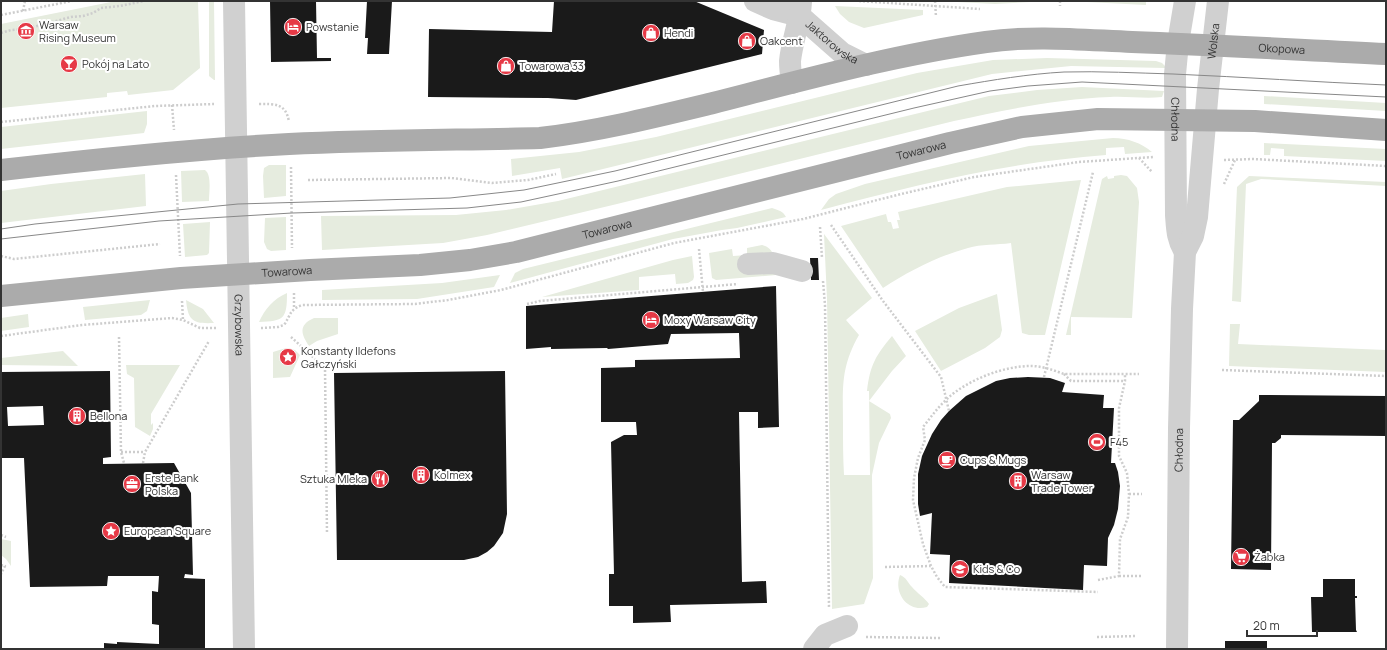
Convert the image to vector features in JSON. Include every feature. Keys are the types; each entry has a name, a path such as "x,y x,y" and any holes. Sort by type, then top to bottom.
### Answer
{"main road":[{"path":"1,170 157,153 237,147 322,143 540,138 595,130 635,122 866,65 944,48 989,41 1036,38 1178,43"},
{"name":"Okopowa","path":"1178,43 1386,54"},
{"name":"Towarowa","path":"1,296 238,273 420,265 470,260 516,252 950,142 1022,127 1098,119 1206,120"},
{"path":"1206,120 1255,121 1386,130"}],"street":[{"name":"Grzybowska","path":"234,1 244,649"},
{"path":"756,1 774,9 800,8"},
{"path":"1178,43 1185,1"},
{"name":"Wolska","path":"1209,82 1218,1"},
{"name":"Jaktorowska","path":"800,8 842,53 866,65"},
{"name":"Jaktorowska","path":"792,83 790,62 800,8"},
{"name":"Chłodna","path":"1178,43 1175,80 1176,214 1178,236 1181,246 1185,252"},
{"name":"Chłodna","path":"1177,649 1180,357 1185,252 1190,245 1196,228 1209,82"},
{"path":"745,274 773,263 816,270"},
{"path":"814,649 825,635 847,632"}],"path":[{"path":"23,11 25,1"},
{"path":"1,15 72,1"},
{"path":"1,33 64,18 83,16 93,13 101,8 144,1"},
{"path":"859,1 980,9"},
{"path":"936,1 936,17"},
{"path":"1060,1 1060,6"},
{"path":"1,122 155,106 213,104"},
{"path":"264,104 278,105 284,109 288,114 290,124"},
{"path":"172,105 174,133"},
{"path":"294,308 302,305 415,304 448,300 508,288 674,243 803,220 897,195 974,177 1079,162 1160,157"},
{"path":"1219,160 1253,159 1386,166"},
{"path":"291,161 292,252"},
{"path":"176,168 180,260"},
{"path":"1044,378 1093,172"},
{"path":"308,180 451,178 492,183 528,180 556,174"},
{"path":"831,225 883,301 941,377 949,411"},
{"path":"820,227 816,270 825,312 847,632 941,638"},
{"path":"1,256 14,259 160,244"},
{"path":"699,249 703,292"},
{"path":"527,304 540,301 703,287 745,274"},
{"path":"256,328 278,327 284,325 294,308 294,288"},
{"path":"182,296 183,320"},
{"path":"1,336 82,325 172,318 183,320 200,328 220,328"},
{"path":"119,337 121,452 124,464"},
{"path":"291,337 325,368 327,534"},
{"path":"143,464 145,452 210,341"},
{"path":"1098,592 945,587 931,566 923,544 916,519 913,500 914,478 918,458 925,440 924,427 932,415 946,400 966,386 984,377 1008,369 1032,366 1064,374 1140,374"},
{"path":"1222,370 1386,376"},
{"path":"1064,374 1071,381 1125,381"},
{"path":"1119,576 1120,539 1128,517 1129,494 1127,472 1119,456 1119,408 1125,381 1125,374"},
{"path":"121,452 145,452"},
{"path":"1129,494 1142,494"},
{"path":"1,535 6,537"},
{"path":"1,565 5,566 1,574"},
{"path":"885,567 931,566"},
{"path":"1098,580 1119,576 1142,576"},
{"path":"1097,637 1137,636"}],"shaded area":[{"path":"116,1 198,1 200,68 173,90 128,95 127,91 107,93 107,97 1,108 1,24"},
{"path":"209,1 214,1 215,80 209,76"},
{"path":"938,1 1050,1 995,4"},
{"path":"1067,1 1146,1 1146,5"},
{"path":"835,6 923,10 923,15 864,28 849,22 840,14"},
{"path":"1047,58 1156,61 1162,63 1165,68 1071,66 992,74 562,179 560,168 512,176 511,159 579,152 656,137 917,73 993,60"},
{"path":"1082,87 1164,91 1162,97 1110,97 1070,100 954,121 487,235 443,243 322,250 321,216 456,215 506,210 558,201 989,96 1037,90"},
{"path":"1264,96 1386,103 1386,111 1264,104"},
{"path":"147,111 147,124 144,133 1,149 1,127"},
{"path":"1113,138 1134,142 1152,152 1125,154 1124,147 1106,148 1106,155 1070,158 998,169 927,183 821,210 829,199 836,194 865,184 1029,146"},
{"path":"1264,143 1386,149 1386,161 1284,156 1284,149 1271,148 1270,155 1264,155"},
{"path":"269,165 286,165 286,196 264,198 264,168"},
{"path":"205,170 209,176 209,201 182,202 181,171"},
{"path":"145,174 146,206 1,223 1,191"},
{"path":"1121,175 1127,176 1137,188 1139,202 1132,318 1071,317 1071,335 1066,335 1102,179 1107,176 1108,179"},
{"path":"1249,176 1386,182 1386,186 1261,179 1246,184 1241,302 1232,301 1237,187"},
{"path":"1081,180 1045,335 1029,335 1022,333 1011,243 978,246 957,251 924,265 883,288 841,226 886,214 888,222 891,222 893,229 899,228 897,220 900,220 898,212 1007,187"},
{"path":"772,208 782,212 786,217 737,228 673,239 510,283 515,273 523,269"},
{"path":"286,217 286,250 271,251 267,249 264,242 265,218"},
{"path":"210,222 209,253 207,255 185,257 183,224"},
{"path":"824,234 872,298 846,320 859,335 848,358 844,379 844,475 870,475 869,401 890,414 891,418 879,443 872,475 873,578 864,604 832,609 827,299"},
{"path":"762,245 770,249 773,253 776,275 716,280 712,278 709,253 732,249 733,256 747,255 747,248"},
{"path":"692,256 694,277 693,280 688,283 676,284 675,274 639,277 639,290 542,297 673,260"},
{"path":"500,275 494,287 417,299 322,300 322,290 442,283"},
{"path":"287,293 285,313 282,317 274,321 259,322 270,305"},
{"path":"997,294 1002,330 1000,337 985,348 941,371 915,331 959,308"},
{"path":"150,300 147,311 141,315 85,320 83,307"},
{"path":"186,300 203,309 214,323 201,323 193,320 188,313"},
{"path":"28,314 29,327 1,331 1,318"},
{"path":"314,318 338,318 338,334 317,341 309,346 304,338 302,330 305,324"},
{"path":"1230,324 1240,324 1238,344 1386,350 1386,372 1229,366"},
{"path":"892,336 906,356 892,371 869,401 869,391 867,391 872,367 878,355"},
{"path":"286,348 295,350 300,355 290,377 273,378 273,352"},
{"path":"63,351 78,366 1,365 1,358"},
{"path":"126,365 180,365 151,414 151,425 153,423 153,429 150,436 135,427 134,378 127,374"},
{"path":"1,539 11,541 11,566 1,555"},
{"path":"900,575 929,604 927,607 914,607 904,600 900,595 898,582"}],"building":[{"path":"270,1 316,1 317,58 331,58 331,61 271,62"},
{"path":"367,1 392,1 389,54 367,54 368,38 365,38"},
{"path":"554,1 694,1 764,30 762,54 576,100 548,98 428,97 429,29 552,32"},
{"path":"810,258 818,258 819,280 811,280"},
{"path":"776,286 779,427 758,428 758,412 739,412 742,582 766,581 767,603 670,605 671,622 633,623 633,606 609,606 609,574 614,574 611,442 624,435 637,435 636,422 601,422 601,368 635,367 635,360 740,358 739,333 671,334 668,344 608,349 551,349 551,347 526,349 526,306"},
{"path":"110,371 111,457 103,458 103,464 174,463 191,493 193,575 185,574 184,578 205,579 205,649 104,649 104,643 117,644 117,642 159,644 159,625 152,624 152,591 158,592 159,576 108,576 107,586 30,587 24,458 1,458 1,372","holes":["43,406 44,425 8,426 7,407"]},
{"name":"Kolmex","path":"505,371 507,514 503,533 494,546 478,557 464,560 337,560 334,373"},
{"name":"Warsaw Trade Tower","path":"1010,378 1050,378 1065,383 1062,392 1104,395 1103,408 1114,408 1111,463 1115,463 1120,486 1118,509 1114,525 1108,538 1107,566 1084,565 1083,590 949,583 950,555 930,554 932,513 920,516 918,504 918,474 922,456 932,434 941,420 966,396 996,381"},
{"path":"1259,395 1386,396 1386,436 1281,435 1281,438 1275,443 1272,443 1271,570 1231,569 1233,420 1239,420 1259,401"},
{"path":"1323,579 1355,579 1355,596 1357,596 1357,598 1355,598 1357,632 1312,632 1311,597 1323,597"},
{"path":"1225,641 1267,641 1267,649 1225,649"}],"tram line":[{"path":"1,229 35,224 238,204 450,198 524,190 615,171 958,86 1037,74 1078,72 1200,75 1386,85"},
{"path":"1,239 159,221 292,213 467,208 521,202 618,181 914,108 990,91 1028,86 1082,82 1386,97"}],"place":[{"name":"Powstanie","path":"293,27"},
{"name":"Warsaw Rising Museum","path":"26,31"},
{"name":"Hendi","path":"651,33"},
{"name":"Oakcent","path":"747,41"},
{"name":"Pokój na Lato","path":"69,64"},
{"name":"Towarowa 33","path":"506,66"},
{"name":"Moxy Warsaw City","path":"651,320"},
{"name":"Konstanty Ildefons Gałczyński","path":"288,357"},
{"name":"Bellona","path":"77,416"},
{"name":"F45","path":"1097,442"},
{"name":"Cups & Mugs","path":"947,460"},
{"name":"Kolmex","path":"421,475"},
{"name":"Sztuka Mleka","path":"380,479"},
{"name":"Warsaw Trade Tower","path":"1018,481"},
{"name":"Erste Bank Polska","path":"132,484"},
{"name":"European Square","path":"111,531"},
{"name":"Żabka","path":"1241,557"},
{"name":"Kids & Co","path":"960,569"}]}
